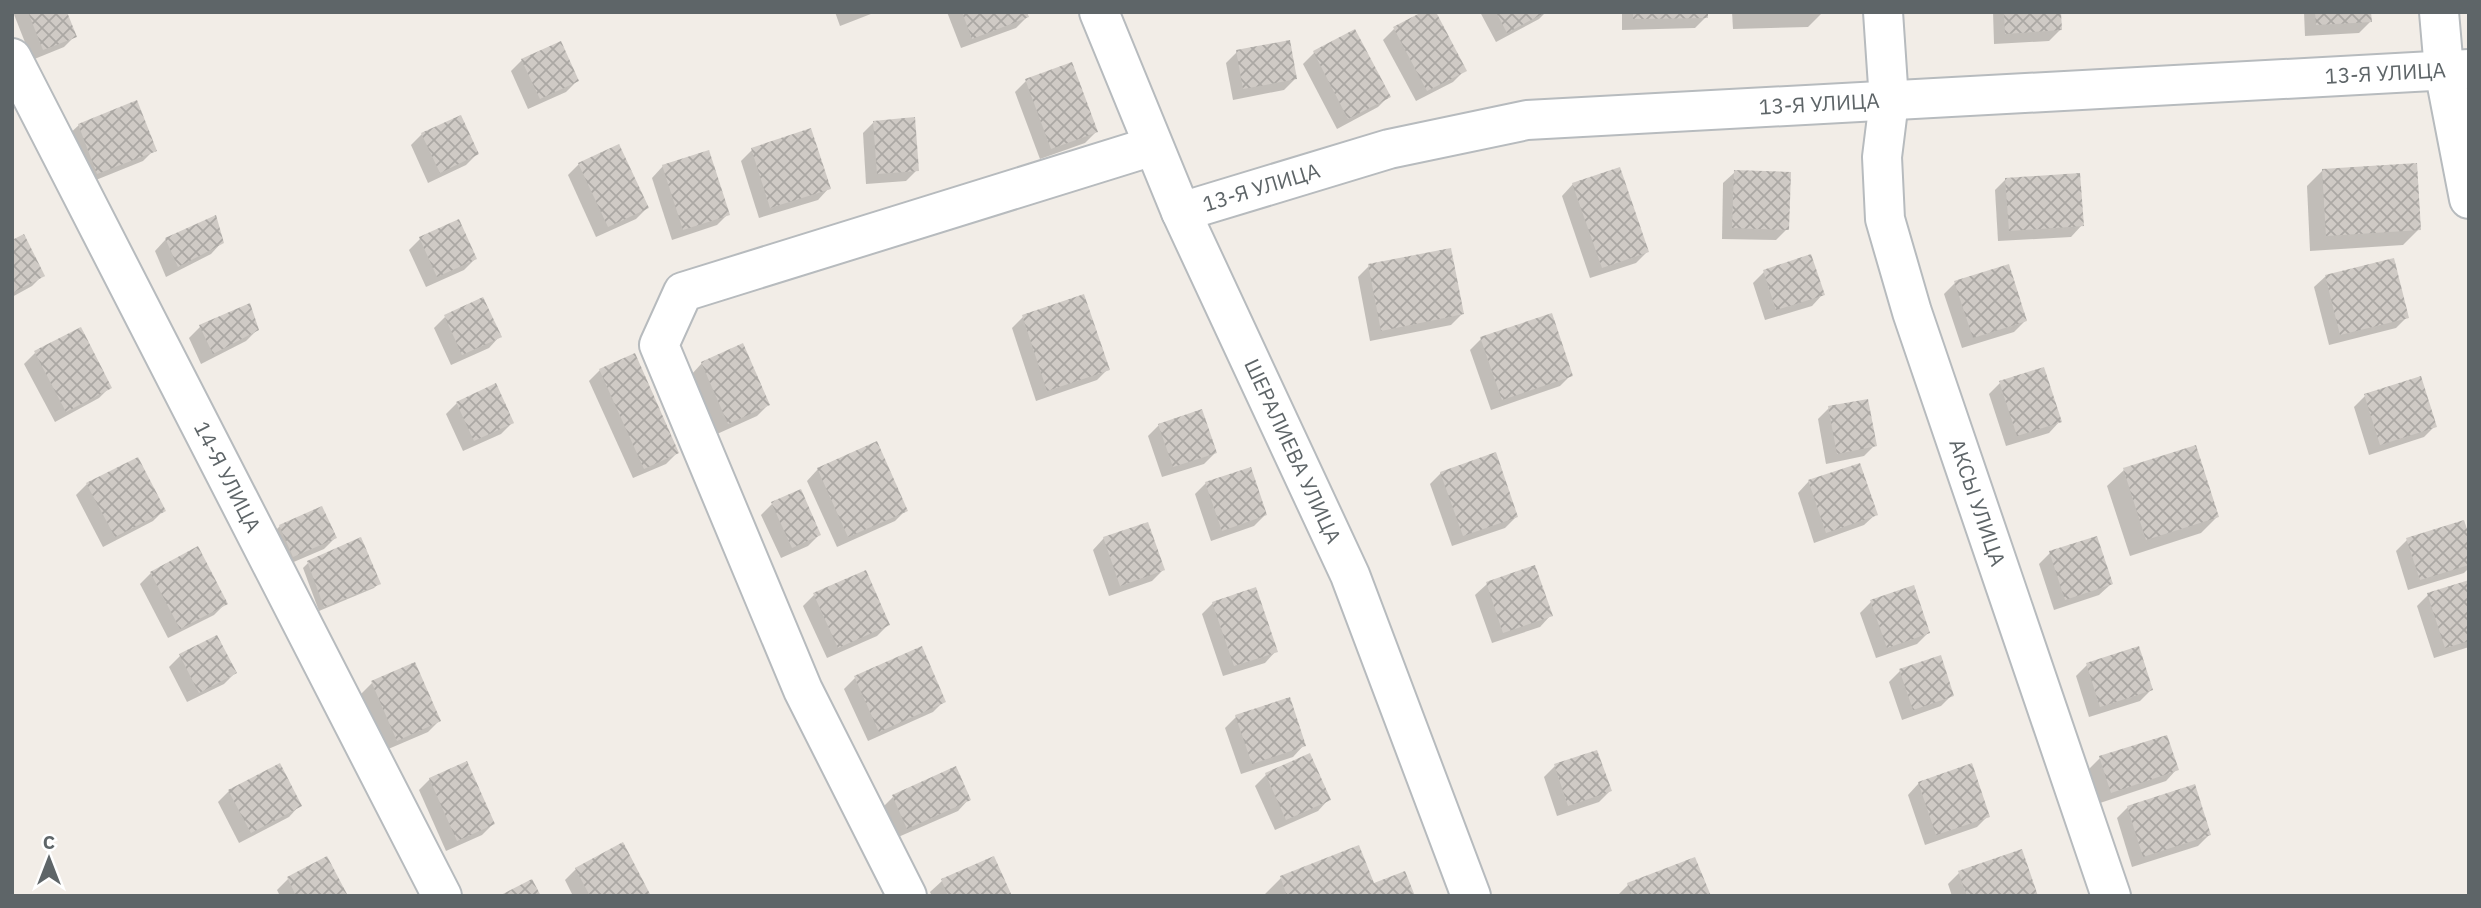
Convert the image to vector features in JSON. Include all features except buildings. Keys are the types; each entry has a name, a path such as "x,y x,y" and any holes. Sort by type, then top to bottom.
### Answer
{"street":[{"name":"ШЕРАЛИЕВА УЛИЦА","path":"1099,12 1181,212 1350,575 1471,896"},
{"name":"АКСЫ УЛИЦА","path":"1883,12 1889,101 1882,157 1885,219 1912,312 2111,896"},
{"path":"2439,12 2456,70 2469,199"},
{"name":"14-Я УЛИЦА","path":"12,58 442,896"},
{"name":"13-Я УЛИЦА","path":"1181,212 1390,149 1527,120 2456,70"},
{"path":"907,896 803,690 659,345 683,292 1153,146"}]}
